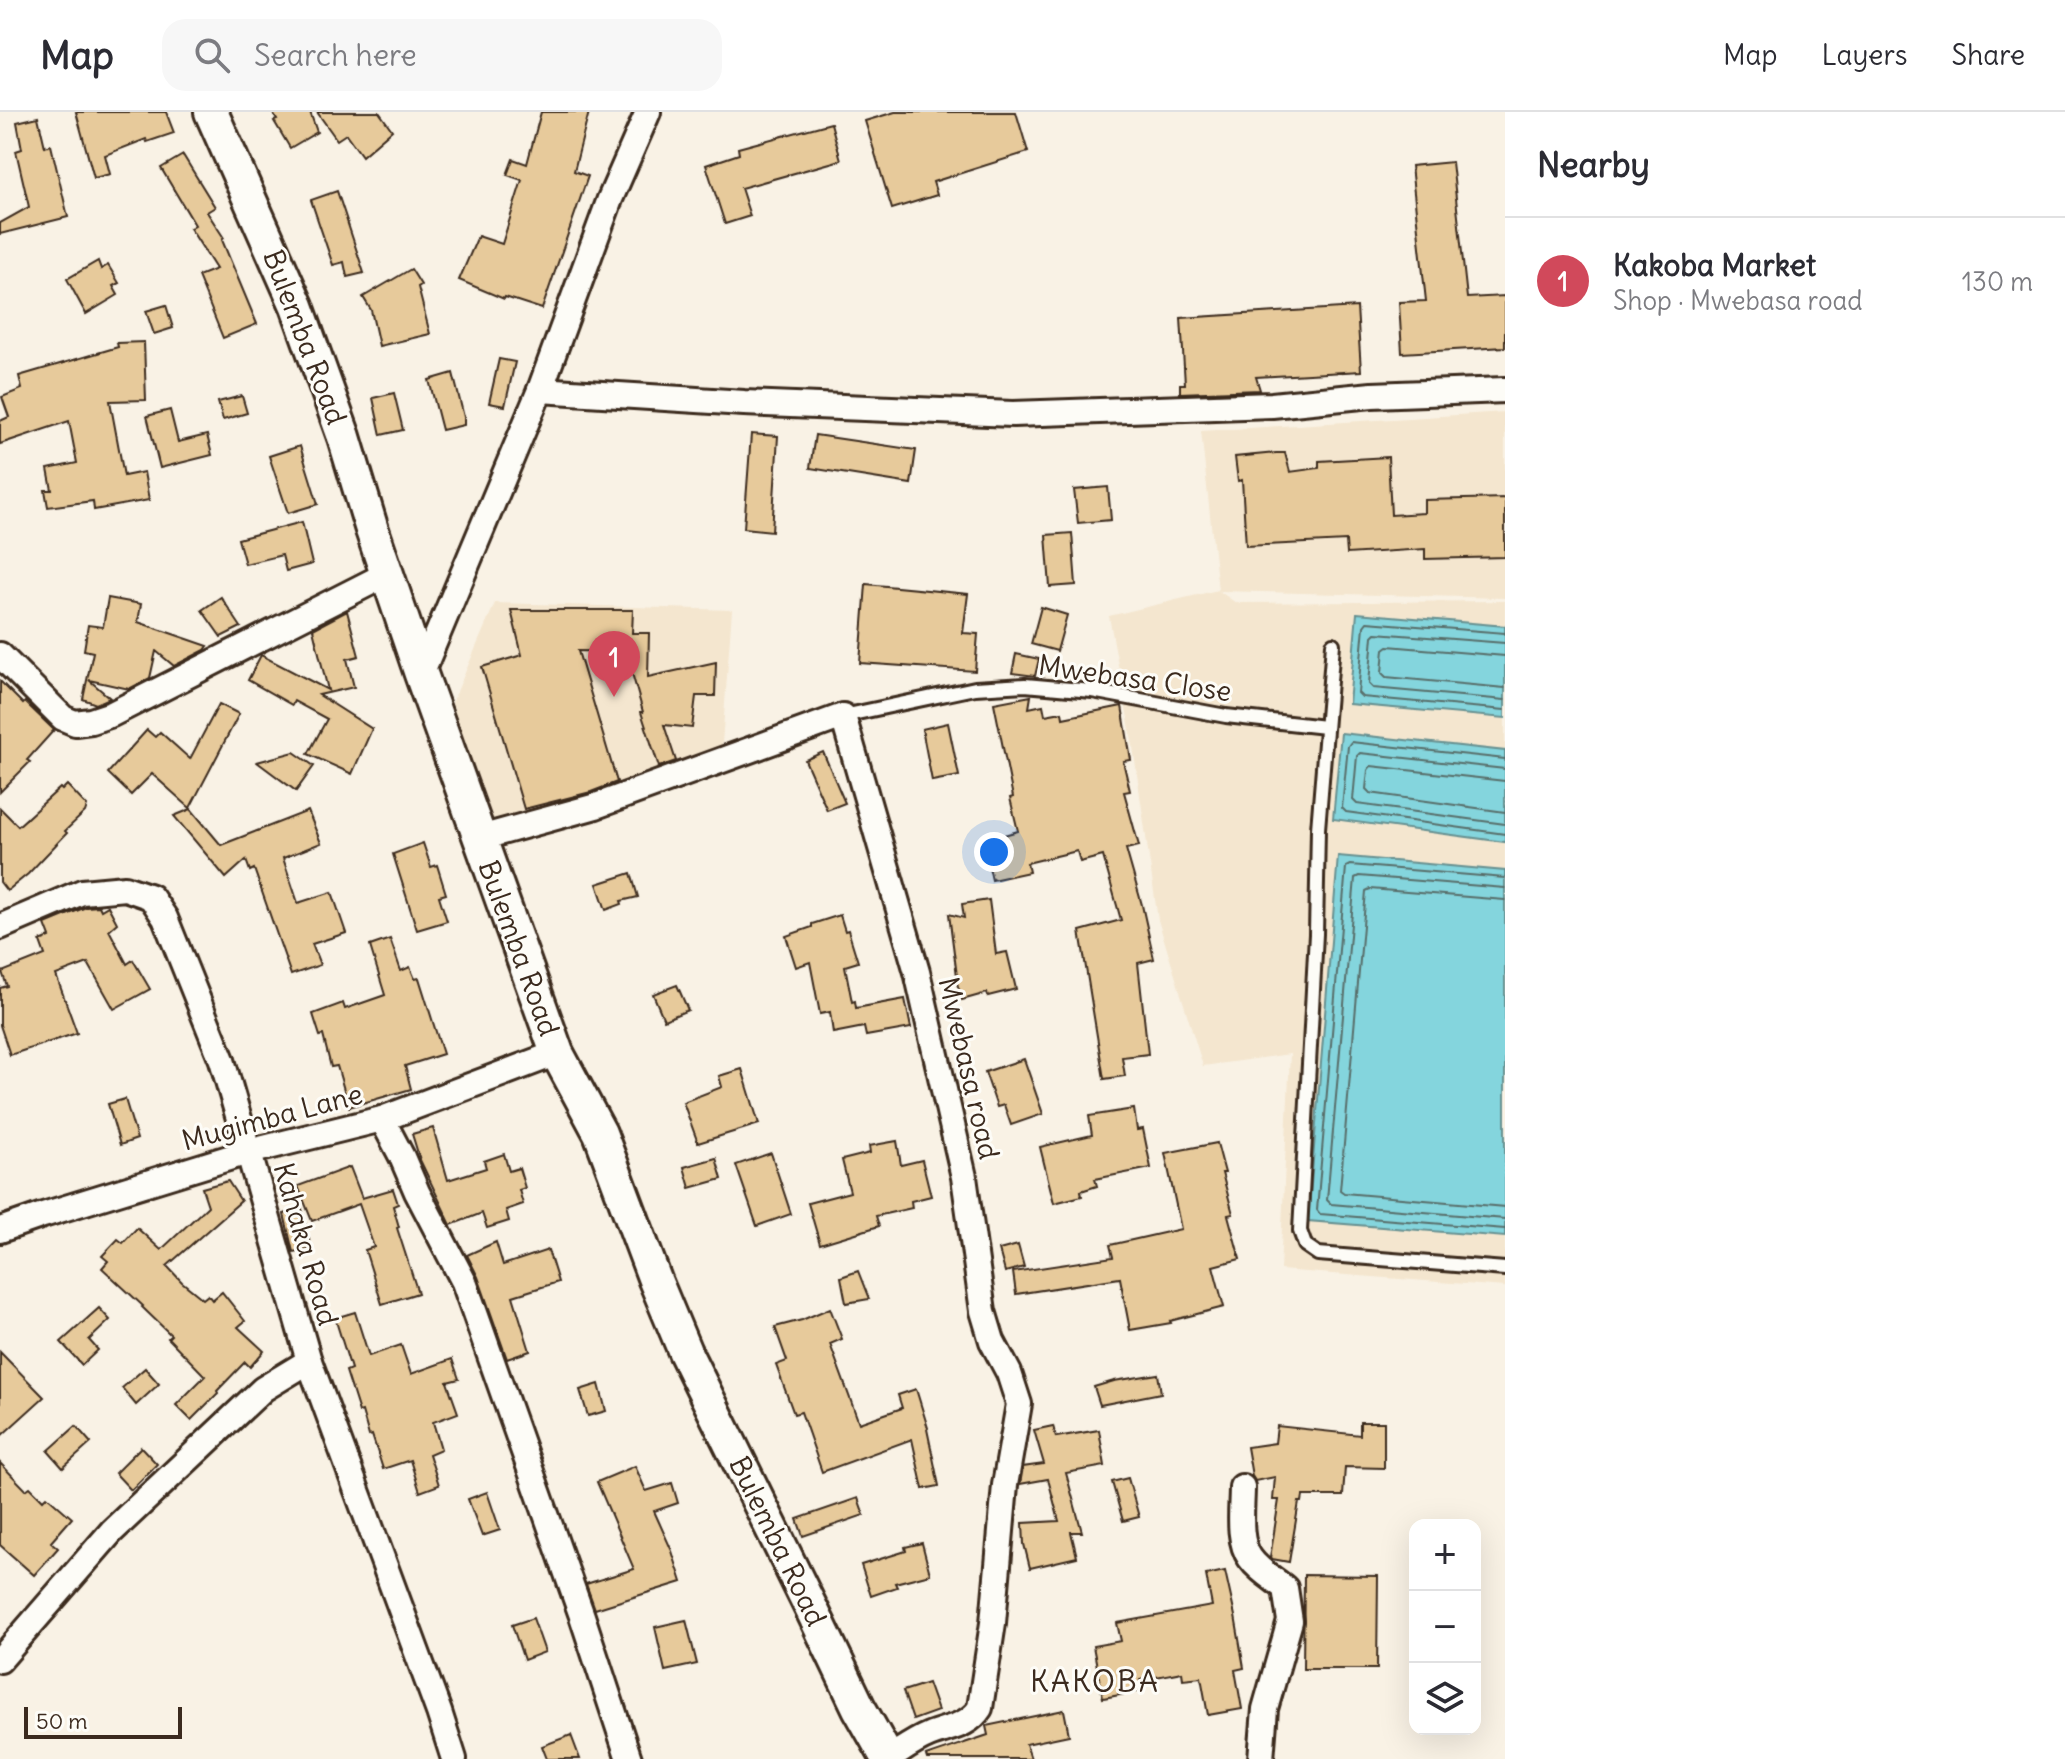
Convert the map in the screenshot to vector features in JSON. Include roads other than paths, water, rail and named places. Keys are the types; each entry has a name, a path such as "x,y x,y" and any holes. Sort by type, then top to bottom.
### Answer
{"main road":[{"name":"Bulemba Road","path":"211,112 297,306 344,437 421,674 557,1053 600,1133 685,1352 859,1708 888,1759"}],"street":[{"path":"421,674 540,390 610,199 648,112"},
{"path":"540,390 744,403 1013,414 1272,405 1372,395 1505,390"},
{"path":"0,655 63,718 75,723 91,721 166,688 387,574"},
{"path":"480,838 596,806 843,716"},
{"name":"Mwebasa road","path":"843,716 917,972 964,1177 983,1311 992,1341 1009,1373 1019,1404 1005,1485 993,1623 980,1708 974,1718 965,1724 926,1736 888,1759"},
{"name":"Kahaka Road","path":"0,927 82,892 125,888 151,897 170,931 222,1060 309,1361 454,1759"},
{"name":"Mugimba Lane","path":"0,1230 248,1152 382,1119 557,1053"},
{"path":"382,1119 464,1282 629,1759"},
{"path":"0,1660 112,1531 263,1389 309,1361"},
{"path":"1242,1487 1243,1539 1249,1557 1285,1588 1290,1621 1265,1709 1261,1759"}],"lane":[{"path":"1333,644 1318,829 1316,934 1300,1231 1305,1245 1318,1254 1505,1269"},
{"name":"Mwebasa Close","path":"843,716 975,688 1025,685 1092,691 1226,716 1325,727"}],"water":[{"path":"1357,613 1505,626 1505,718 1349,704"},
{"path":"1341,733 1505,751 1505,842 1333,819"},
{"path":"1338,856 1505,871 1505,1237 1308,1221"}],"place":[{"name":"Kakoba Market","path":"614,697"}],"district":[{"name":"KAKOBA","path":"1095,1681"}]}
